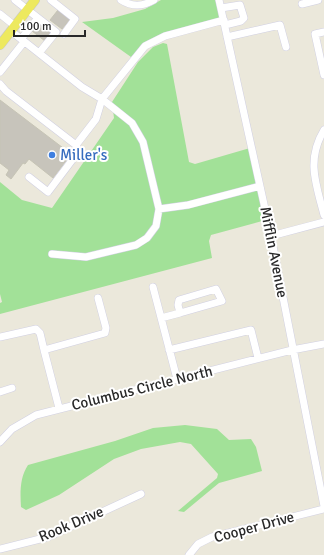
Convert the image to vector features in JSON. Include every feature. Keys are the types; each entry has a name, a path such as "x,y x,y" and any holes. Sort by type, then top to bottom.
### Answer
{"main road":[{"path":"0,45 35,0"}],"street":[{"path":"15,0 56,32 39,53"},
{"path":"51,0 75,19 64,34"},
{"path":"121,0 128,5 134,6 154,0"},
{"path":"306,2 318,0"},
{"path":"76,145 96,119 102,99 138,53 152,41 224,22 241,21 244,18 243,10 240,5 220,4"},
{"name":"Mifflin Avenue","path":"220,4 271,236 292,350 324,506"},
{"path":"0,14 23,41 82,87 102,99 132,123 143,142 159,209 156,226 147,238 136,245 86,257 52,254"},
{"path":"0,72 38,18"},
{"path":"227,37 280,24 286,47"},
{"path":"324,32 315,34 324,75"},
{"path":"0,84 6,92 76,145 79,151 48,192 29,177"},
{"path":"324,130 315,147 313,163 315,182 324,215"},
{"path":"159,209 188,205 260,186"},
{"path":"271,236 324,222"},
{"path":"153,287 176,379"},
{"path":"161,318 180,313 222,301 219,291 213,290 179,300 178,305 180,313"},
{"path":"44,350 105,333 106,328 98,298"},
{"path":"0,337 36,329 40,333 60,408"},
{"path":"169,350 251,330 258,358"},
{"name":"Columbus Circle North","path":"1,437 29,418 60,408 258,358 324,344"},
{"path":"0,392 12,388"},
{"name":"Rook Drive","path":"0,549 48,537 141,494"},
{"name":"Cooper Drive","path":"189,555 194,548 204,540 324,509"}],"green space":[{"path":"161,0 218,0 220,19 147,42 131,57 82,22 113,18 145,9"},
{"path":"163,43 167,44 189,162 195,164 250,148 266,220 211,235 209,241 212,258 0,314 0,303 2,302 0,294 0,182 22,200 52,208 114,118 112,102 138,62 153,47"},
{"path":"185,425 217,429 229,440 251,439 256,447 262,471 219,483 184,512 178,511 217,478 218,474 191,444 180,442 141,449 114,459 59,495 26,510 21,507 21,485 23,475 28,465 115,441 153,428"}],"building":[{"path":"58,10 70,19 62,29 50,20"},
{"path":"39,23 52,33 45,41 32,31"},
{"path":"0,100 71,154 53,178 29,159 25,164 23,163 11,179 6,175 9,170 0,163"}],"place":[{"name":"Miller's","path":"52,155"}]}
